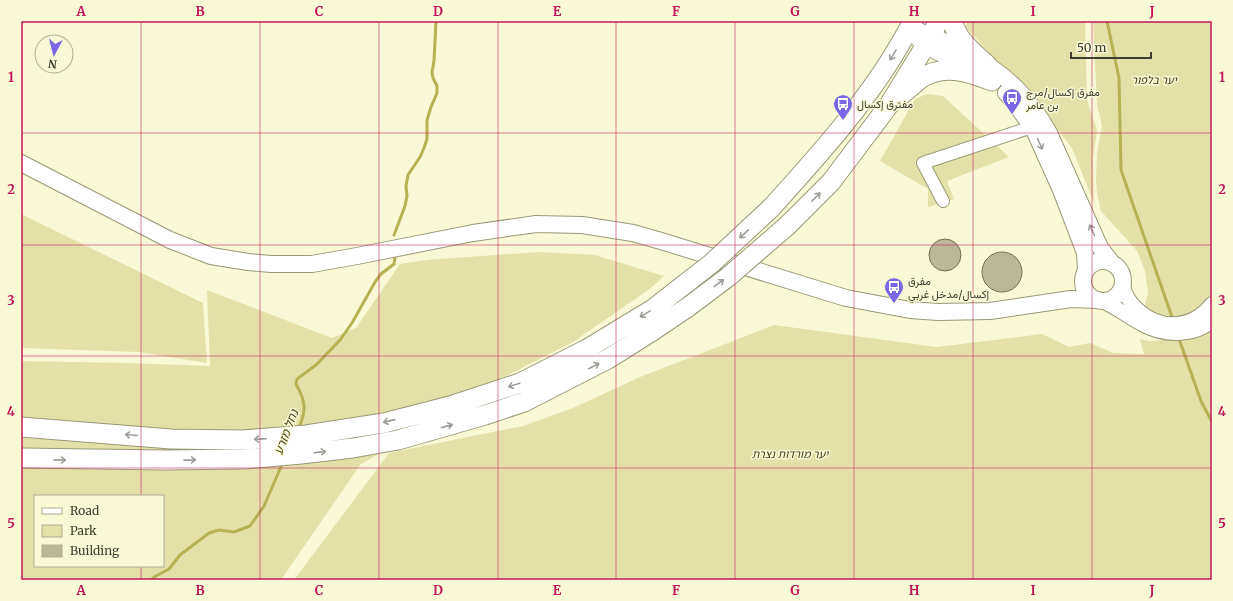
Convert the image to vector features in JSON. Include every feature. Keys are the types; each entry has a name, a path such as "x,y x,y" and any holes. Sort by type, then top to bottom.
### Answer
{"highway":[{"path":"952,21 955,32 959,38 989,73"},
{"path":"21,458 150,460 245,459 301,454 353,448 398,440 524,402 600,342 653,309 676,292 712,263 772,207 836,134 871,91 911,24"},
{"path":"21,427 171,439 242,440 306,435 384,422 450,406 520,383 554,377 608,359 688,307 728,277 788,225 831,182 889,105 932,34"},
{"path":"889,105 921,78 932,73 944,70 955,70 989,73"}],"main road":[{"path":"911,24 932,34 963,64 983,75 989,73 1004,78 1017,89 1041,119 1097,241 1101,249 1112,263"},
{"path":"989,73 1015,103 1032,127 1061,190 1082,243 1085,254 1084,289 1088,295 1100,300"},
{"path":"21,163 170,240 212,256 248,262 271,264 312,264 440,239 536,224 575,225 609,229 661,240 846,298 910,310 938,312 990,311 1071,299 1108,300 1119,294 1123,286 1123,276 1116,265 1104,260 1098,261 1092,264 1079,280 1066,292 1057,297 1036,304"}],"street":[{"path":"943,201 923,163 1032,127"},
{"path":"1123,286 1124,293 1133,305 1144,315 1161,323 1175,324 1190,321 1206,312 1212,304"},
{"path":"1100,300 1117,308 1151,329 1165,332 1186,332 1202,327 1212,320"}],"green space":[{"path":"967,21 1085,21 1087,100 1097,130 1093,159 1094,203 1072,148 1049,119 966,27"},
{"name":"יער מורדות נצרת","path":"1093,21 1212,21 1212,580 294,580 389,453 523,426 573,408 640,377 774,325 937,347 1042,334 1069,347 1090,343 1113,353 1144,354 1140,339 1158,341 1184,331 1144,309 1148,292 1145,271 1137,251 1101,211 1096,180 1097,153 1102,125 1097,106"},
{"path":"927,94 943,96 1009,157 947,181 954,199 928,207 928,189 880,161 915,99"},
{"path":"21,214 203,303 207,363 138,352 21,348"},
{"path":"539,252 595,255 664,276 651,288 573,342 500,379 360,465 281,580 21,580 21,361 210,366 207,290 332,338 356,328 400,264 426,260"}],"building":[{"path":"945,239 954,242 958,246 961,255 958,264 954,268 945,271 936,268 932,264 929,255 932,246 936,242"},
{"path":"1006,252 1013,255 1019,261 1022,272 1021,280 1013,289 1006,292 998,292 991,289 983,280 982,268 985,261 994,253"}],"waterway":[{"name":"נחל מזרע","path":"394,235 405,206 408,175 424,148 427,139 427,120 437,93 437,86 432,72 436,21"},
{"path":"1107,21 1119,78 1121,170 1173,320"},
{"name":"נחל מזרע","path":"298,430 303,417 304,406 302,396 296,384 297,379 316,365 340,340 352,323 375,282 381,274 394,264 395,258"},
{"path":"1178,336 1201,401 1212,422"},
{"name":"נחל מזרע","path":"151,580 169,569 180,555 209,533 219,530 234,532 250,526 264,506 283,462"}],"place":[{"name":"مفرق إكسال/مرج بن عامر","path":"1012,115"},
{"name":"مفترق إكسال","path":"843,121"},
{"name":"مفرق إكسال/مدخل غربي","path":"894,304"}],"park label":[{"name":"יער בלפור","path":"1154,80"}]}
